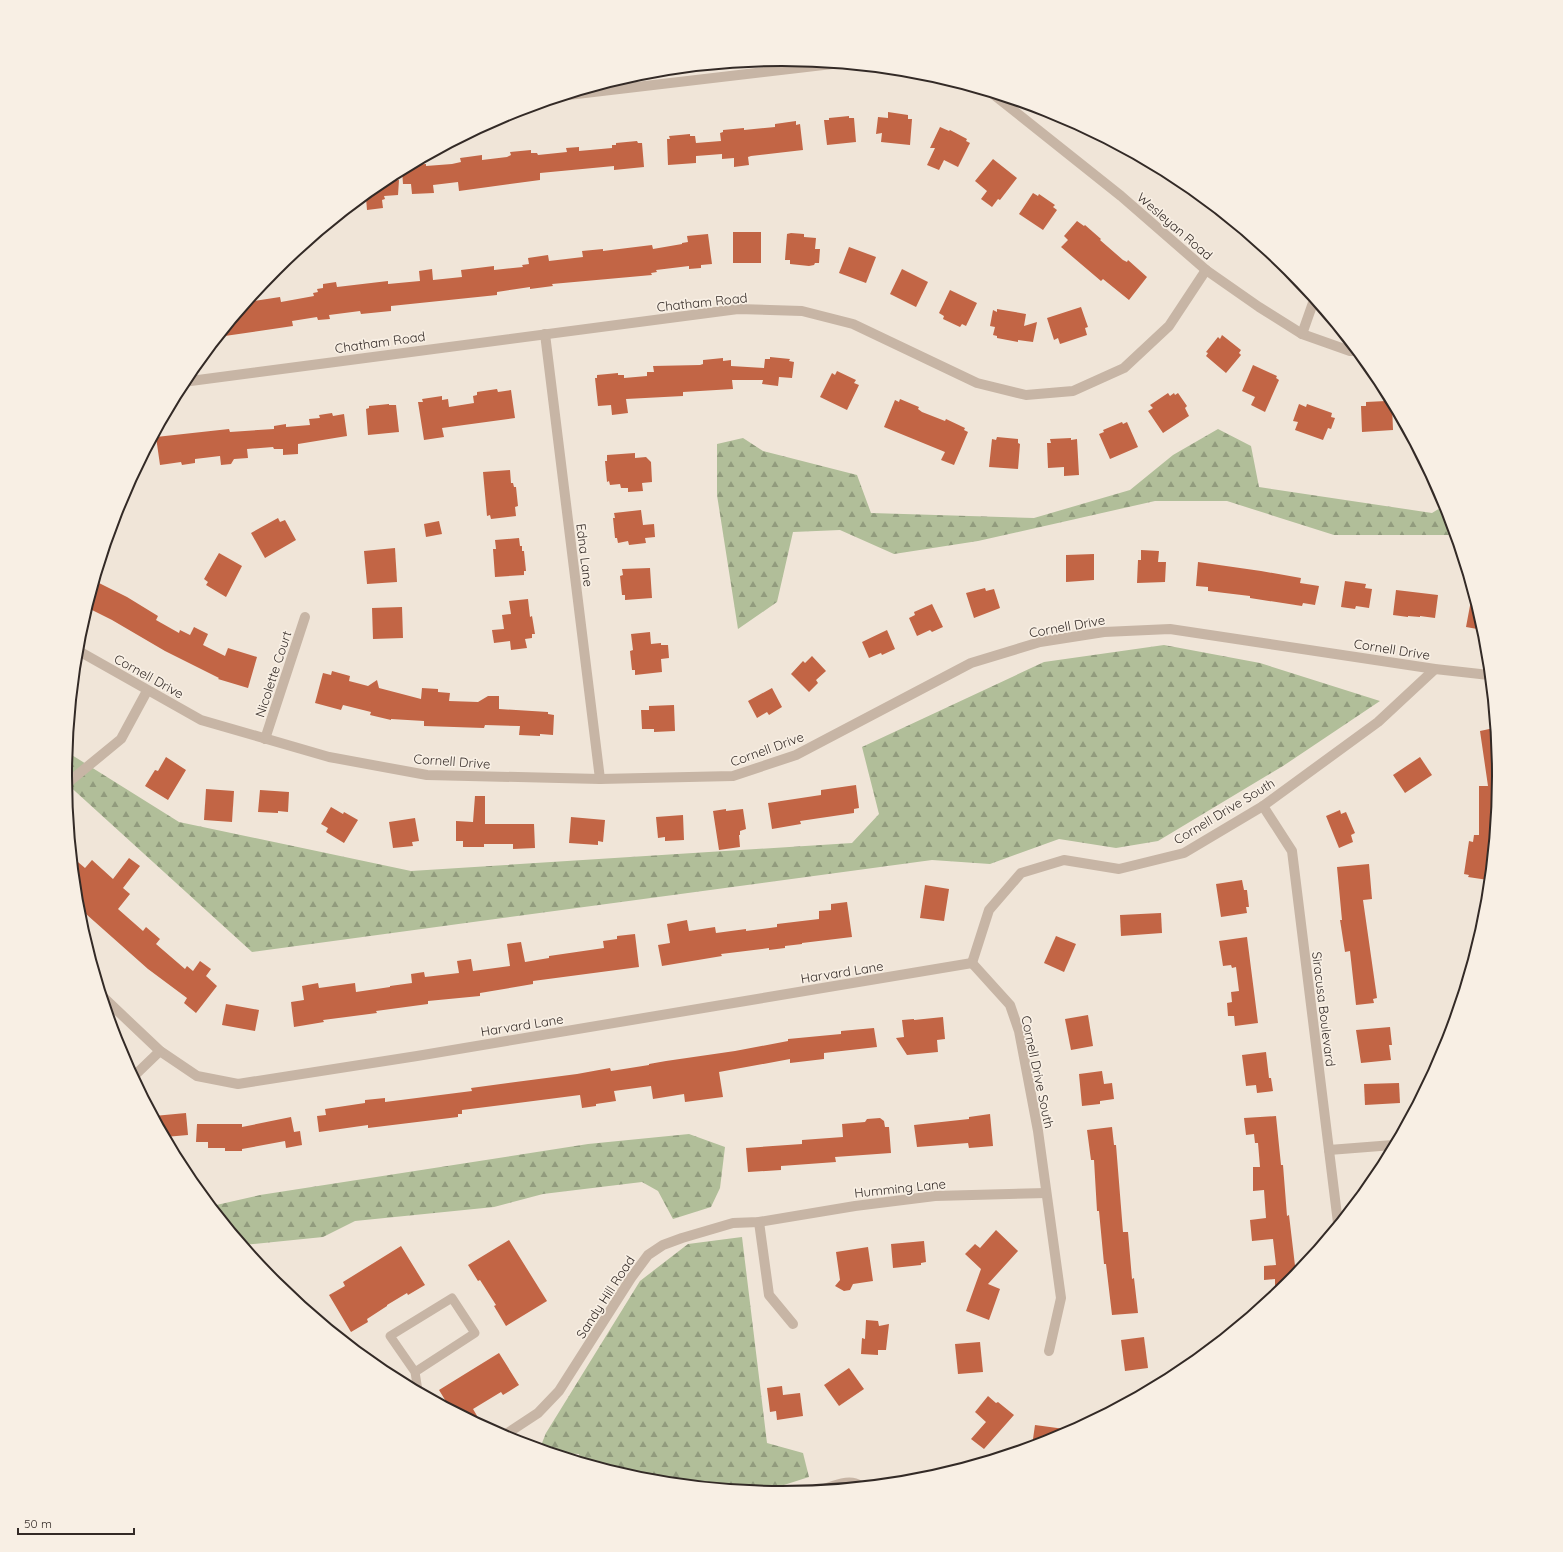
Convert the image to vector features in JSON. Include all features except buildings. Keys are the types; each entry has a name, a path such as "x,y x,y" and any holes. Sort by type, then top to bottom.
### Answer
{"street":[{"path":"590,92 806,67"},
{"name":"Wesleyan Road","path":"1003,102 1121,196 1206,270 1258,307 1302,334 1350,351"},
{"name":"Chatham Road","path":"192,381 738,309 802,311 853,324 977,383 1026,395 1073,391 1124,368 1169,326 1206,270"},
{"path":"1302,334 1312,305"},
{"name":"Edna Lane","path":"545,334 600,779"},
{"name":"Nicolette Court","path":"265,739 305,617"},
{"name":"Cornell Drive","path":"83,653 201,720 329,757 426,775 600,779 733,776 796,755 971,663 1040,642 1104,632 1170,628 1435,669 1484,674"},
{"name":"Cornell Drive South","path":"1049,1351 1061,1298 1038,1131 1019,1032 1010,1005 972,963 989,910 1021,873 1064,860 1119,869 1184,853 1263,806 1378,722 1435,669"},
{"path":"72,781 121,739 147,690"},
{"name":"Siracusa Boulevard","path":"1263,806 1292,851 1337,1217"},
{"name":"Harvard Lane","path":"108,1002 160,1051 197,1076 238,1084 416,1056 972,963"},
{"path":"137,1073 160,1051"},
{"path":"1329,1150 1387,1145"},
{"name":"Humming Lane","path":"759,1222 855,1206 935,1196 1046,1193"},
{"path":"759,1222 769,1295 793,1324"},
{"name":"Sandy Hill Road","path":"510,1432 538,1414 559,1391 631,1278 648,1255 663,1245 682,1238 734,1223 759,1222"}],"lane":[{"path":"415,1372 475,1333 452,1298 390,1336 415,1372 417,1385"}],"green space":[{"path":"1218,429 1251,446 1259,487 1432,513 1439,509 1449,535 1334,535 1227,501 1155,501 978,541 894,554 840,530 793,532 777,602 738,629 717,495 717,444 743,438 763,451 857,475 871,513 1034,518 1130,490 1173,455"},
{"path":"1164,645 1260,663 1380,701 1283,766 1158,841 1116,848 1059,839 990,864 932,860 252,952 72,789 72,755 179,822 411,871 852,843 879,814 862,747 1044,662"},
{"path":"689,1134 725,1147 720,1188 711,1207 673,1219 658,1191 642,1182 543,1194 494,1207 355,1221 323,1237 248,1244 216,1205 260,1195 588,1144"},
{"path":"742,1237 767,1443 803,1453 809,1477 781,1486 735,1484 685,1479 598,1462 579,1456 579,1454 571,1454 542,1444 546,1433 640,1281 688,1244"}]}
